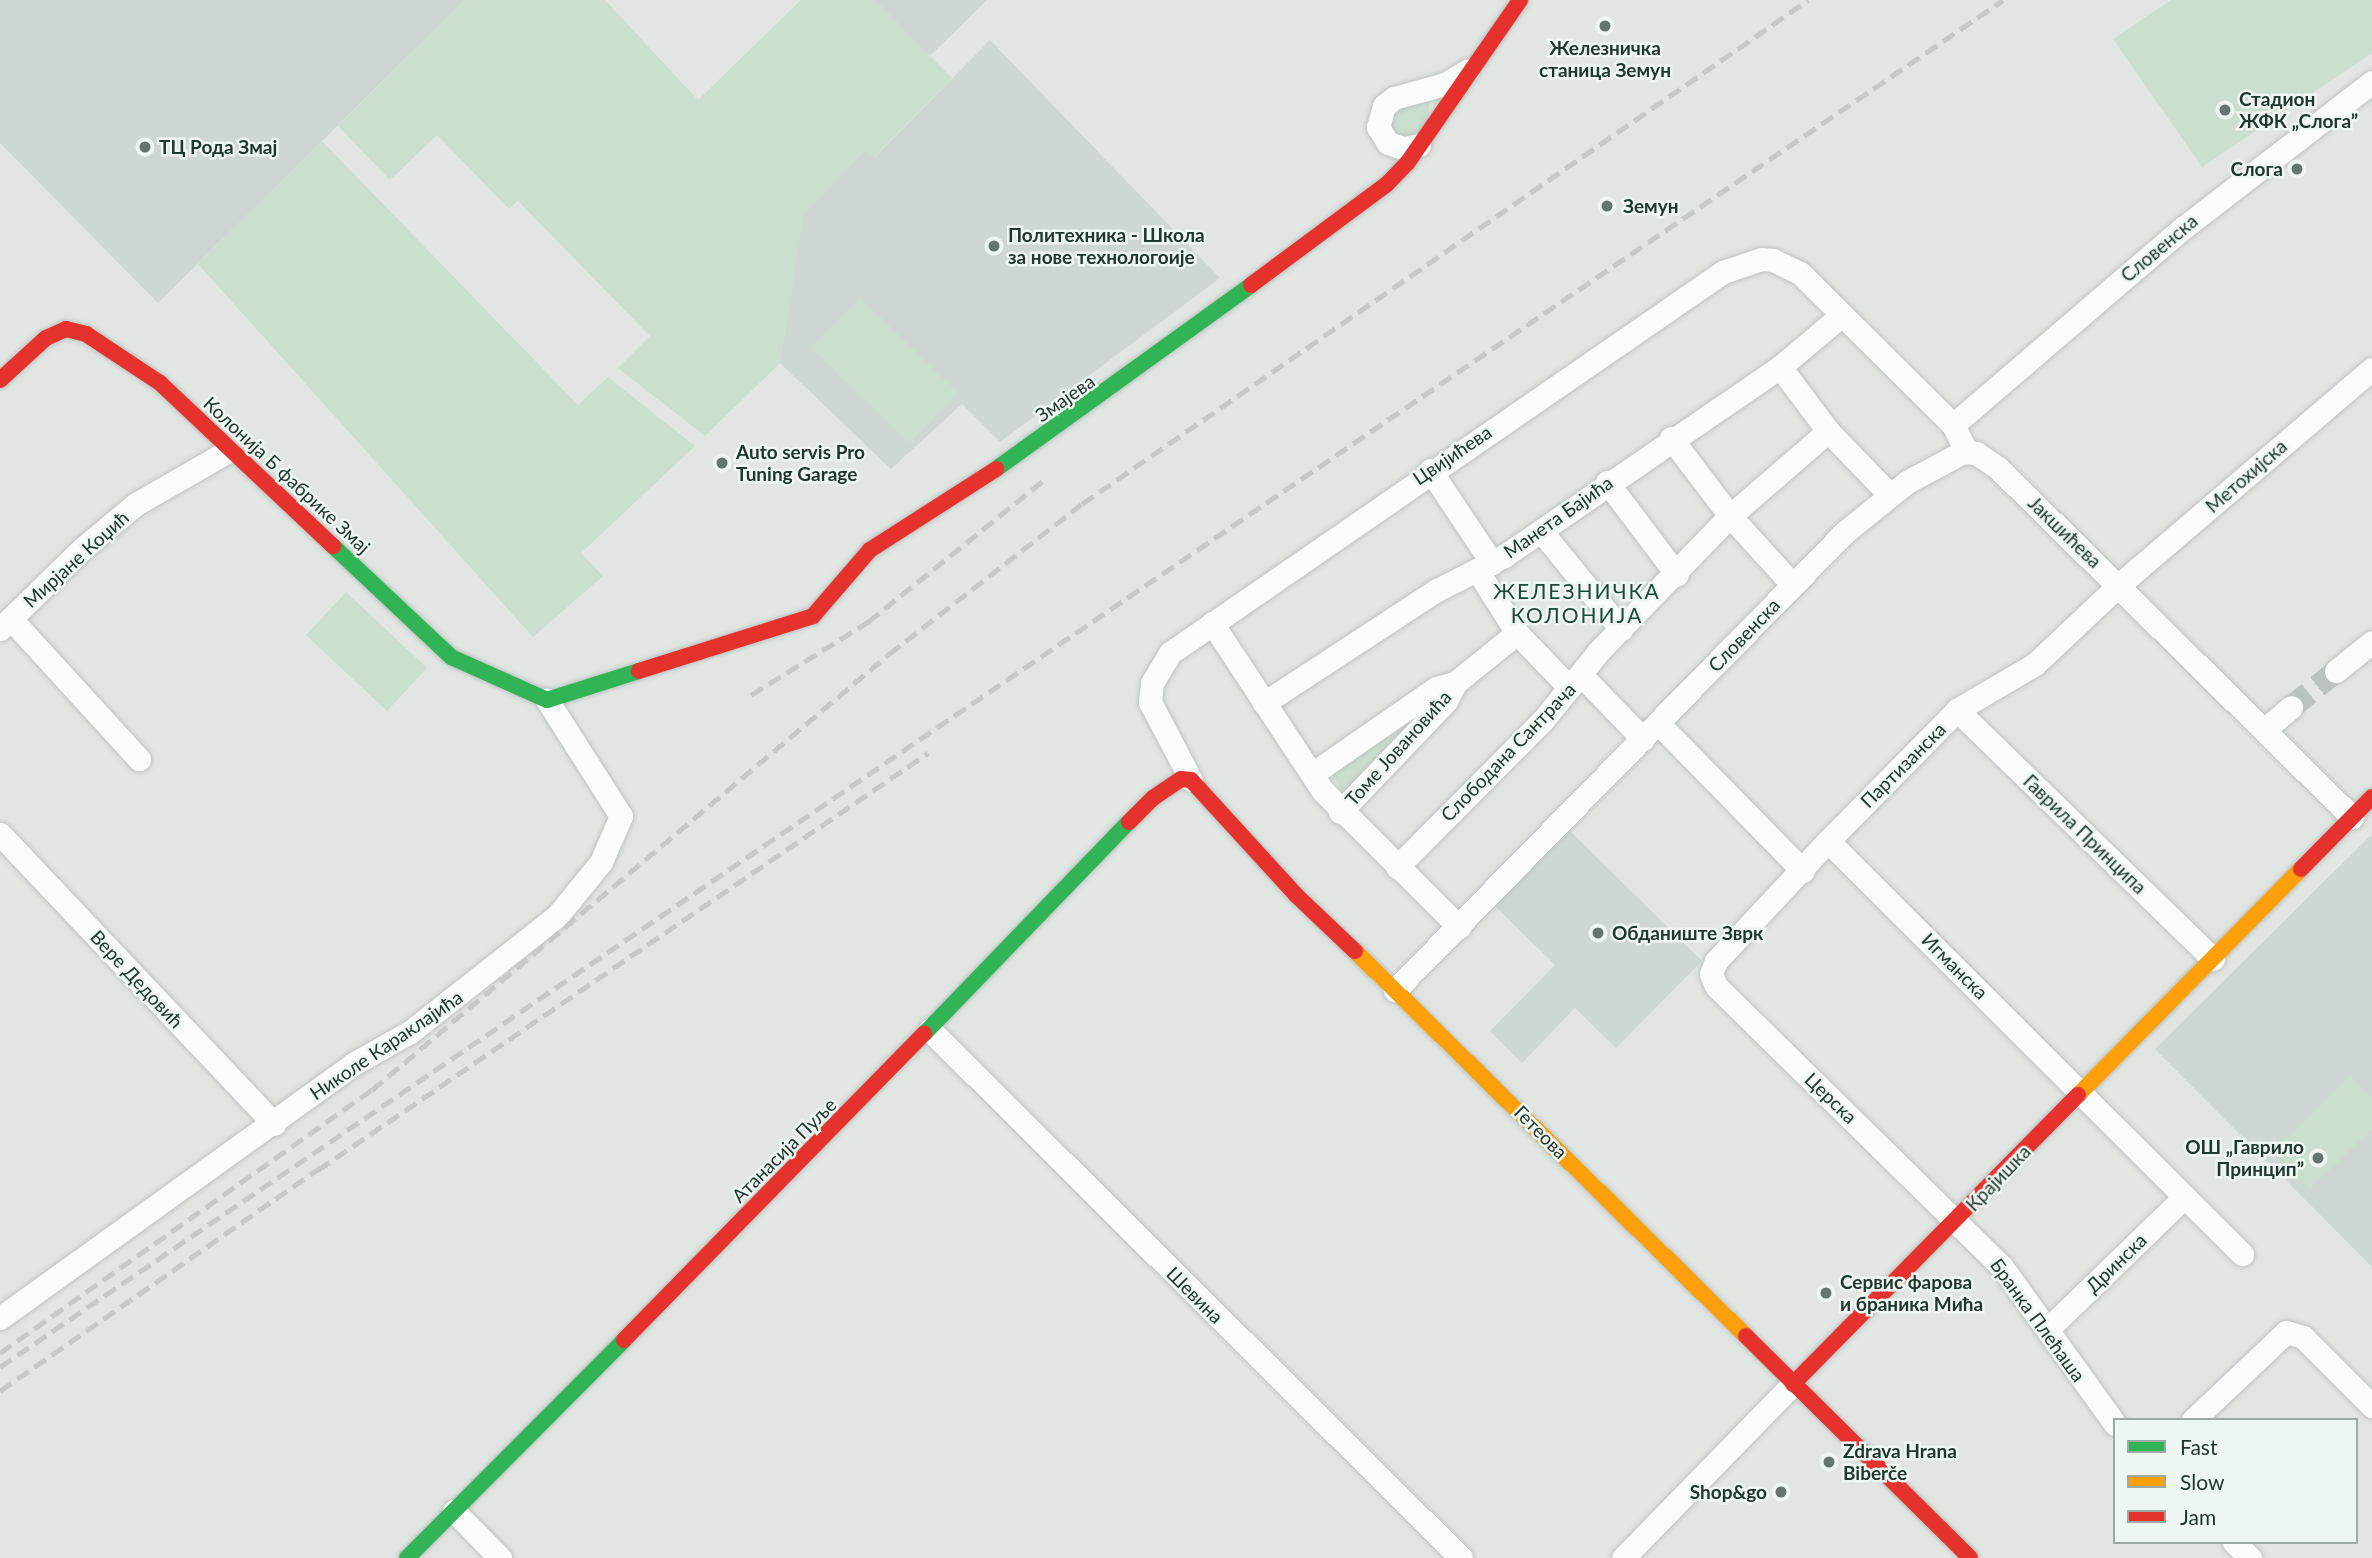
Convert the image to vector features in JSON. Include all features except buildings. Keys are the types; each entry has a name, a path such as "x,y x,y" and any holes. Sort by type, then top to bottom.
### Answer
{"street":[{"name":"Змајева","path":"547,700 813,616 870,550 993,473 1148,365 1263,272 1387,184 1419,145 1467,71 1520,0"},
{"path":"1419,145 1396,147 1382,136 1380,113 1394,98 1423,92 1467,71"},
{"name":"Словенска","path":"1954,425 2183,228 2372,82"},
{"path":"1423,92 1433,101 1435,120"},
{"path":"1387,184 1396,147"},
{"name":"Цвијићева","path":"1152,683 1170,653 1430,470 1718,274 1748,262 1773,260 1800,273 1842,315"},
{"path":"1842,315 1954,425 1967,452"},
{"name":"Манета Бајића","path":"1264,703 1437,590 1484,567 1541,531 1606,482 1780,367 1842,315"},
{"name":"Колонија Б фабрике Змај","path":"0,380 46,338 76,330 125,356 160,383 228,451 452,657 547,700"},
{"path":"1780,367 1828,431 1889,494"},
{"name":"Метохијска","path":"2120,584 2372,369"},
{"name":"Слободана Сантрача","path":"1397,867 1575,681 1621,629 1677,575 1730,516 1828,431"},
{"path":"1671,438 1730,516 1793,585"},
{"name":"Мирјане Коџић","path":"5,624 83,548 136,504 228,451"},
{"name":"Словенска","path":"1395,990 1845,532 1889,494 1945,459 1967,452"},
{"name":"Јакшићева","path":"1967,452 1998,468 2120,584 2352,817"},
{"path":"1430,470 1517,633 1575,681 1650,731 1803,870"},
{"path":"1606,482 1677,575"},
{"path":"1541,531 1621,629"},
{"name":"Партизанска","path":"1711,974 1716,961 1828,841 1957,710 2035,664 2120,584"},
{"path":"1212,623 1340,812 1459,927"},
{"path":"5,624 139,759"},
{"name":"Томе Јовановића","path":"1312,774 1436,688 1455,683 1517,633"},
{"path":"2336,671 2372,642"},
{"name":"Гетеова","path":"1152,683 1151,708 1191,780 1252,851 1970,1558"},
{"name":"Томе Јовановића","path":"1340,812 1446,701 1455,683"},
{"name":"Николе Караклајића","path":"0,1318 274,1124 353,1063 411,1032 461,995 557,916 601,862 616,837 621,816 547,700"},
{"path":"2265,729 2291,707"},
{"name":"Гаврила Принципа","path":"1957,710 2213,959"},
{"name":"Атанасија Пуље","path":"407,1558 930,1030 1153,798 1176,780 1191,780"},
{"name":"Крајишка","path":"1623,1558 2372,797"},
{"name":"Вере Дедовић","path":"0,834 274,1124"},
{"name":"Игманска","path":"1828,841 2082,1092"},
{"name":"Церска","path":"1711,974 1716,986 1956,1220"},
{"name":"Шевина","path":"930,1030 1461,1558"},
{"path":"2082,1092 2242,1254"},
{"name":"Дринска","path":"2048,1329 2184,1197"},
{"name":"Бранка Плећаша","path":"1956,1220 2002,1267 2113,1421"},
{"path":"2195,1418 2280,1334 2290,1331 2303,1337 2372,1406"},
{"path":"454,1511 500,1558"},
{"path":"2236,1544 2250,1558"}],"shaded area":[{"name":"ТЦ Рода Змај","path":"0,0 465,0 158,303 0,143"},
{"path":"875,0 987,0 930,56"},
{"name":"Политехника - Школа за нове технологоије","path":"990,40 1220,278 1000,442 962,404 891,469 780,363 803,214 866,150 875,157"},
{"name":"Обданиште Зврк","path":"1569,830 1702,961 1616,1048 1575,1008 1522,1063 1490,1031 1555,965 1495,906"},
{"name":"ОШ „Гаврило Принцип”","path":"2372,834 2372,1267 2155,1049"}],"green space":[{"path":"465,0 605,0 698,100 801,0 875,0 952,78 874,157 866,150 804,214 780,363 705,436 618,368 650,336 518,201 509,209 437,135 390,180 338,126"},
{"name":"Стадион ЖФК „Слога”","path":"2171,0 2372,0 2372,53 2202,167 2113,39"},
{"path":"1423,98 1429,104 1430,118 1415,140 1392,140 1385,113"},
{"path":"322,141 578,405 608,377 695,446 581,553 603,576 533,637 198,264"},
{"path":"860,297 958,393 909,443 811,347"},
{"path":"346,592 427,668 387,711 306,635"},
{"path":"1435,698 1349,792 1341,789 1329,769"},
{"path":"2351,1076 2372,1097 2372,1129 2310,1189 2274,1151"}],"tunnel":[{"path":"2291,707 2336,671"}],"railway":[{"path":"0,1353 372,1090 889,654 1082,504 1808,0"},
{"path":"0,1367 2003,0"},
{"path":"751,695 868,622 1043,481"},
{"path":"318,1170 928,753"},
{"path":"0,1391 324,1165"}],"traffic: fast":[{"path":"996,469 1251,285"},
{"path":"333,546 451,657 547,700 639,671"},
{"path":"924,1034 1129,822"},
{"path":"407,1558 624,1340"}],"traffic: slow":[{"path":"2078,1095 2301,869"},
{"path":"1355,951 1746,1336"}],"traffic: jam":[{"path":"1251,285 1387,184 1408,162 1520,0"},
{"path":"0,380 46,338 66,329 86,334 160,383 333,546"},
{"path":"639,671 813,616 870,550 996,469"},
{"path":"1129,822 1153,798 1181,779 1191,780 1297,896 1355,951"},
{"path":"2301,869 2372,797"},
{"path":"624,1340 924,1034"},
{"path":"1793,1384 2078,1095"},
{"path":"1746,1336 1970,1558"}],"place":[{"name":"Железничка станица Земун","path":"1605,26"},
{"name":"Стадион ЖФК „Слога”","path":"2225,110"},
{"name":"ТЦ Рода Змај","path":"145,147"},
{"name":"Слога","path":"2297,169"},
{"name":"Земун","path":"1607,206"},
{"name":"Политехника - Школа за нове технологоије","path":"994,246"},
{"name":"Auto servis Pro Tuning Garage","path":"722,463"},
{"name":"Обданиште Зврк","path":"1598,933"},
{"name":"ОШ „Гаврило Принцип”","path":"2318,1158"},
{"name":"Сервис фарова и браника Мића","path":"1826,1293"},
{"name":"Zdrava Hrana Biberče","path":"1829,1462"},
{"name":"Shop&go","path":"1781,1492"}],"district":[{"name":"ЖЕЛЕЗНИЧКА КОЛОНИЈА","path":"1577,603"}]}
